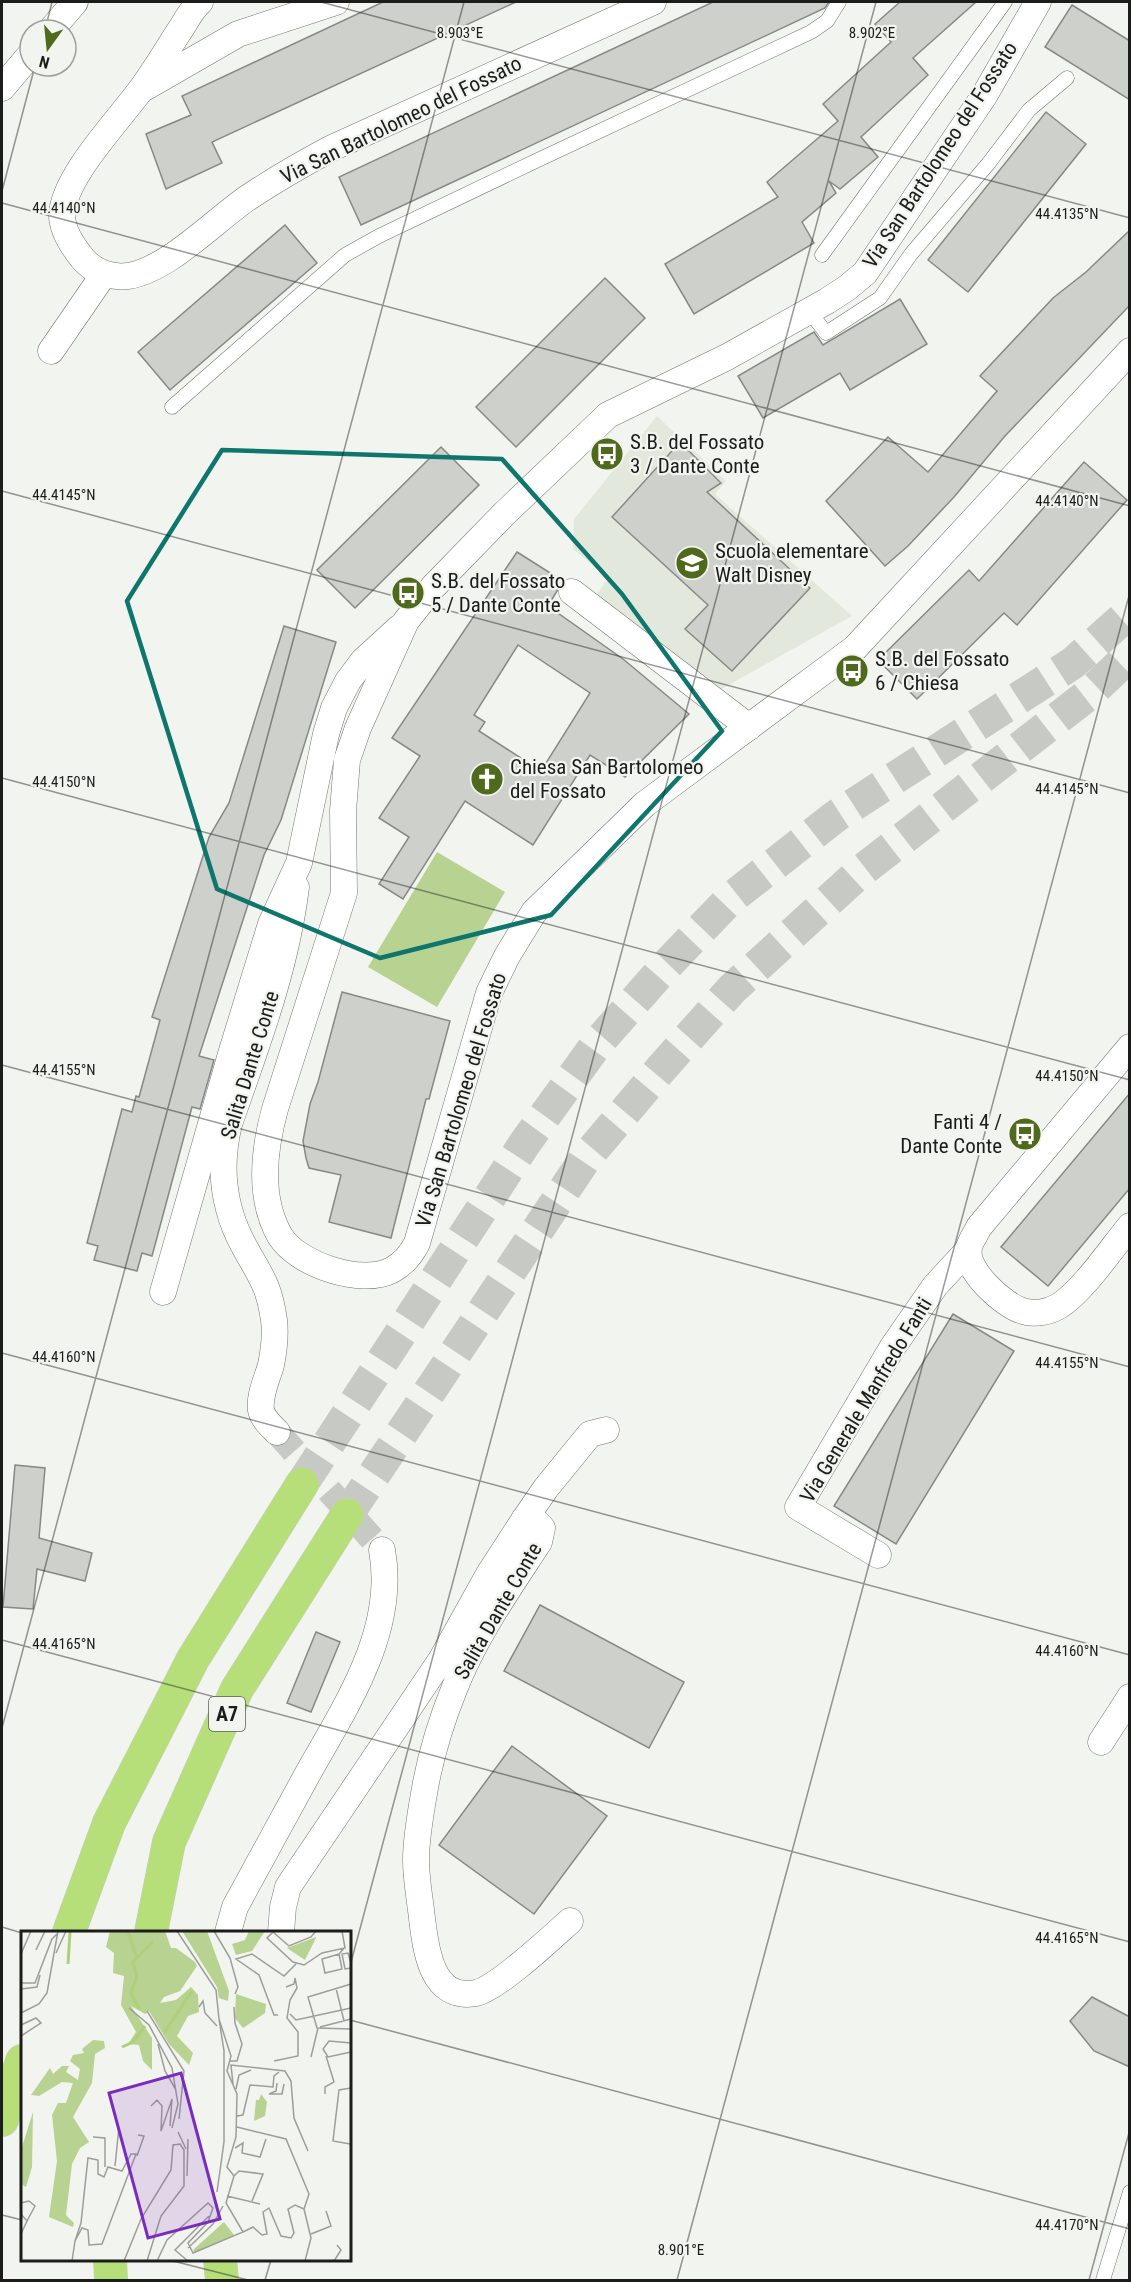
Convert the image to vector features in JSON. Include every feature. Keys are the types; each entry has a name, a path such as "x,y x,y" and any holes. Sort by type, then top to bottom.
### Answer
{"highway":[{"path":"69,1931 109,1823 193,1659 302,1484"},
{"name":"A7","path":"151,1931 169,1842 237,1689 347,1515"},
{"path":"2,2120 21,2064"},
{"path":"110,2261 111,2280"},
{"path":"220,2261 222,2280"}],"street":[{"path":"61,18 75,2"},
{"path":"51,351 104,274 89,266 77,252 67,233 62,215 68,193 76,176 140,90 200,2"},
{"path":"140,90 238,34 336,2"},
{"name":"Via San Bartolomeo del Fossato","path":"104,274 127,276 153,268 248,198 281,176 332,148 653,2"},
{"name":"Via San Bartolomeo del Fossato","path":"163,1292 271,924 299,863 326,734 337,701 348,681 363,661 406,621 433,587 504,514 608,415 727,357 847,288 865,273 984,96 1038,2"},
{"path":"2,88 18,69"},
{"name":"Via San Bartolomeo del Fossato","path":"406,621 358,728 347,760 343,811 344,893 275,1109 267,1142 266,1185 277,1228 286,1244 295,1252 328,1269 352,1274 376,1275 392,1270 408,1256 417,1242 489,993 519,935 534,912 645,804 855,648 1130,351"},
{"path":"572,592 749,727"},
{"name":"Salita Dante Conte","path":"277,1432 261,1411 261,1401 275,1344 272,1307 265,1281 246,1251 230,1215 222,1170 229,1124 265,1020 291,929 299,863"},
{"name":"Via Generale Manfredo Fanti","path":"878,1555 798,1507 892,1348 935,1286 968,1250 979,1227 1130,1047"},
{"path":"968,1250 972,1266 998,1296 1023,1311 1042,1312 1058,1306 1075,1294 1130,1226"},
{"name":"Salita Dante Conte","path":"281,1931 283,1907 288,1887 441,1660 489,1574 524,1520 546,1488 590,1434 606,1430"},
{"name":"Salita Dante Conte","path":"524,1520 533,1519 542,1528 539,1542 465,1664 442,1724 425,1787 416,1859 418,1880 430,1963 442,1982 459,1992 476,1993 493,1985 570,1922"},
{"path":"228,1931 235,1908 338,1719 368,1657 383,1606 386,1577 382,1550"},
{"path":"1101,1742 1130,1696"}],"lane":[{"path":"172,407 345,255 379,236 811,32 827,21 839,2"},
{"path":"822,255 1005,2"},
{"path":"809,311 826,333 880,298 915,249 988,164 1022,118 1045,95 1067,78"},
{"path":"1103,2280 1130,2192"}],"highlighted area":[{"path":"222,450 502,459 622,594 722,731 551,915 380,958 217,889 127,601"}],"shaded area":[{"name":"Scuola elementare Walt Disney","path":"657,416 726,481 715,494 852,616 716,692 594,599 608,578 573,549 574,519"}],"green space":[{"path":"437,852 505,892 437,1007 368,967"}],"building":[{"path":"383,2 516,2 212,142 222,163 166,189 146,134 191,115 182,96"},
{"path":"713,2 829,2 825,8 361,225 339,177"},
{"path":"900,2 976,2 913,58 928,75 861,137 878,157 840,189 829,181 836,193 802,222 814,243 694,314 665,264 778,197 767,182 838,121 823,104 891,42 875,24"},
{"path":"1072,5 1130,41 1130,100 1045,47"},
{"path":"1046,112 1086,144 968,292 928,260"},
{"path":"285,225 317,263 170,390 138,352"},
{"path":"1130,230 1130,305 1005,436 954,497 908,546 885,566 826,501 888,437 928,472 997,391 980,376 1053,298 1086,272"},
{"path":"605,278 645,318 516,447 476,407"},
{"path":"900,299 927,344 850,390 840,373 763,418 738,376 814,332 823,345"},
{"path":"680,442 721,483 707,492 810,588 732,671 685,629 708,605 612,517"},
{"path":"441,447 479,485 355,608 317,570"},
{"path":"1084,462 1127,500 1017,625 1004,613 917,699 878,660 969,570 979,581"},
{"path":"517,552 563,581 548,606 623,659 689,714 625,777 590,755 533,845 465,801 403,899 379,884 409,837 379,818 420,756 392,738","holes":["518,645 590,693 541,771 479,731 485,722 474,715"]},
{"path":"284,626 336,642 281,820 264,855 199,1056 214,1060 200,1109 192,1107 152,1256 142,1253 137,1271 94,1260 98,1246 87,1243 122,1109 132,1112 136,1096 139,1097 160,1020 152,1017 209,837 229,803"},
{"path":"342,992 450,1021 429,1099 426,1099 391,1238 329,1222 341,1175 309,1168 306,1158 303,1141 310,1104"},
{"path":"1130,1093 1130,1188 1048,1286 1001,1247"},
{"path":"953,1314 1014,1351 896,1544 834,1506"},
{"path":"15,1465 45,1468 39,1538 92,1553 85,1581 37,1569 33,1609 3,1607"},
{"path":"540,1605 684,1682 649,1748 504,1671"},
{"path":"316,1632 340,1642 311,1712 287,1703"},
{"path":"512,1746 607,1816 534,1914 439,1845"},
{"path":"1092,1997 1130,2017 1130,2067 1094,2051 1070,2021"}],"tunnel":[{"path":"302,1484 525,1143 596,1045 662,970 730,899 836,816 1073,663 1130,612"},
{"path":"347,1515 585,1159 732,989 860,872 1089,694 1130,655"},
{"path":"277,1432 382,1550"}],"place":[{"name":"S.B. del Fossato 3 / Dante Conte","path":"607,454"},
{"name":"Scuola elementare Walt Disney","path":"692,563"},
{"name":"S.B. del Fossato 5 / Dante Conte","path":"408,593"},
{"name":"S.B. del Fossato 6 / Chiesa","path":"852,671"},
{"name":"Chiesa San Bartolomeo del Fossato","path":"487,779"},
{"name":"Fanti 4 / Dante Conte","path":"1025,1134"}]}
